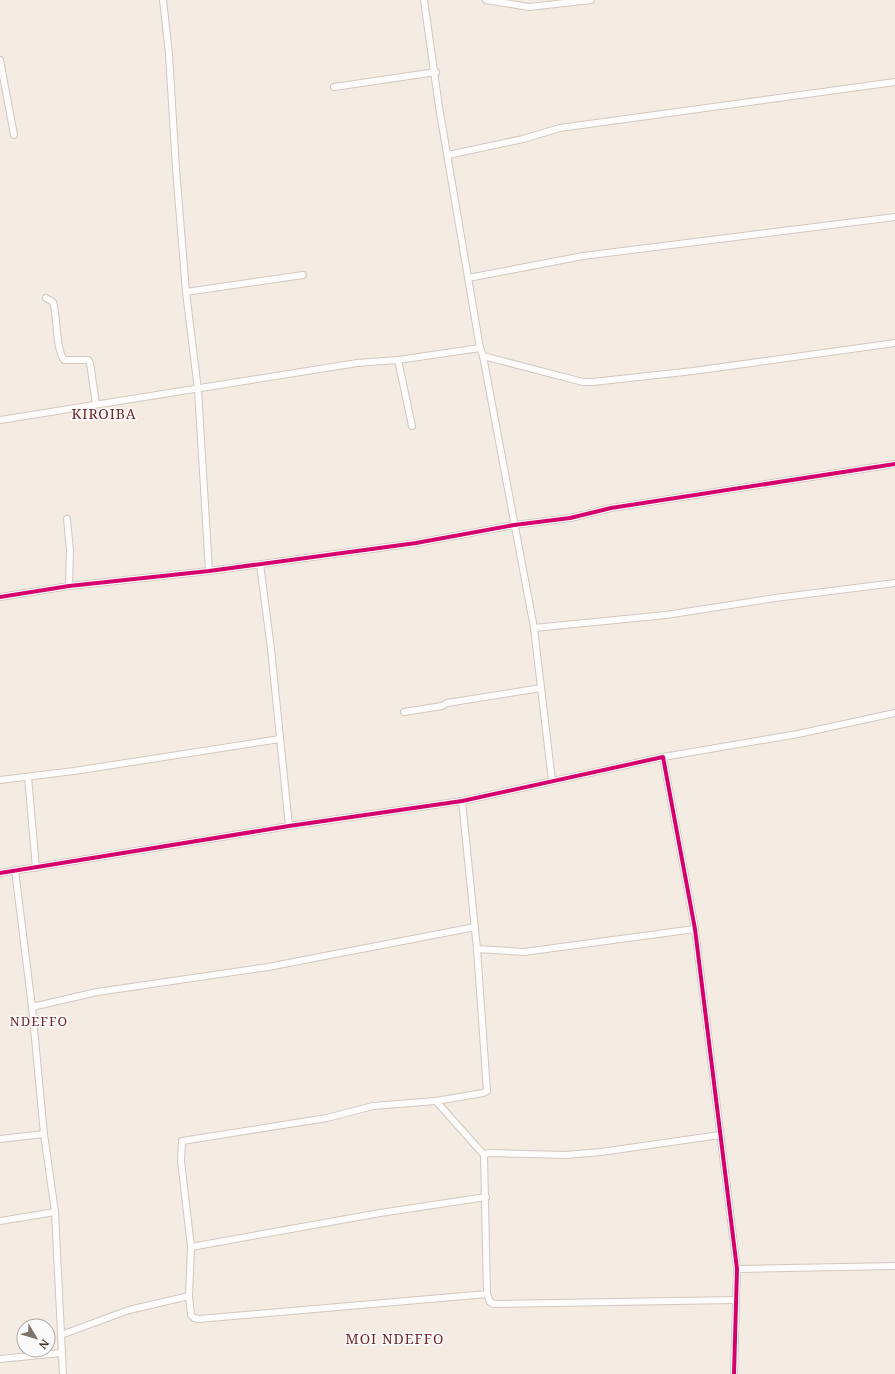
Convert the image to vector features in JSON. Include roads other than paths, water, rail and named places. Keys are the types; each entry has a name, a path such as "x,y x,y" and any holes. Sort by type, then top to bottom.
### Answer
{"street":[{"path":"163,0 169,54 176,169 186,292 198,390 209,571"},
{"path":"424,0 436,72 439,107 480,348 483,356 534,628 552,781"},
{"path":"486,0 529,7 591,0"},
{"path":"0,60 14,135"},
{"path":"334,87 436,72"},
{"path":"448,155 524,139 560,128 895,82"},
{"path":"468,278 583,256 895,217"},
{"path":"186,292 303,275"},
{"path":"46,298 53,302 57,316 60,353 64,360 88,360 90,363 96,404"},
{"path":"483,356 583,382 593,382 693,372 895,343"},
{"path":"0,420 96,404 198,390 357,363 398,360 480,348"},
{"path":"398,360 412,426"},
{"path":"0,597 69,586 209,571 416,543 514,525 570,518 611,508 895,464"},
{"path":"66,519 70,551 69,586"},
{"path":"260,564 289,826"},
{"path":"534,628 666,615 775,598 895,583"},
{"path":"404,712 442,706 446,703 541,688"},
{"path":"0,872 36,868 289,826 462,801 663,757 798,734 895,713"},
{"path":"0,780 280,739"},
{"path":"663,757 695,929 737,1269 734,1374"},
{"path":"28,777 36,868"},
{"path":"462,801 477,949 487,1090 483,1093 436,1101 373,1106 327,1118 182,1141 181,1161 191,1247 189,1296 191,1315 194,1318 487,1294"},
{"path":"15,870 32,1007 44,1134 55,1212 63,1374"},
{"path":"32,1007 97,992 268,967 475,926"},
{"path":"477,949 524,952 695,929"},
{"path":"436,1101 484,1154 487,1294 490,1302 494,1304 735,1300"},
{"path":"0,1139 44,1134"},
{"path":"484,1154 565,1155 594,1153 720,1135"},
{"path":"191,1247 380,1212 486,1197"},
{"path":"0,1221 55,1212"},
{"path":"737,1269 895,1266"},
{"path":"61,1335 129,1310 189,1296"},
{"path":"0,1358 61,1353"}],"district":[{"name":"KIROIBA","path":"104,413"},
{"name":"NDEFFO","path":"39,1021"},
{"name":"MOI NDEFFO","path":"395,1338"}]}
